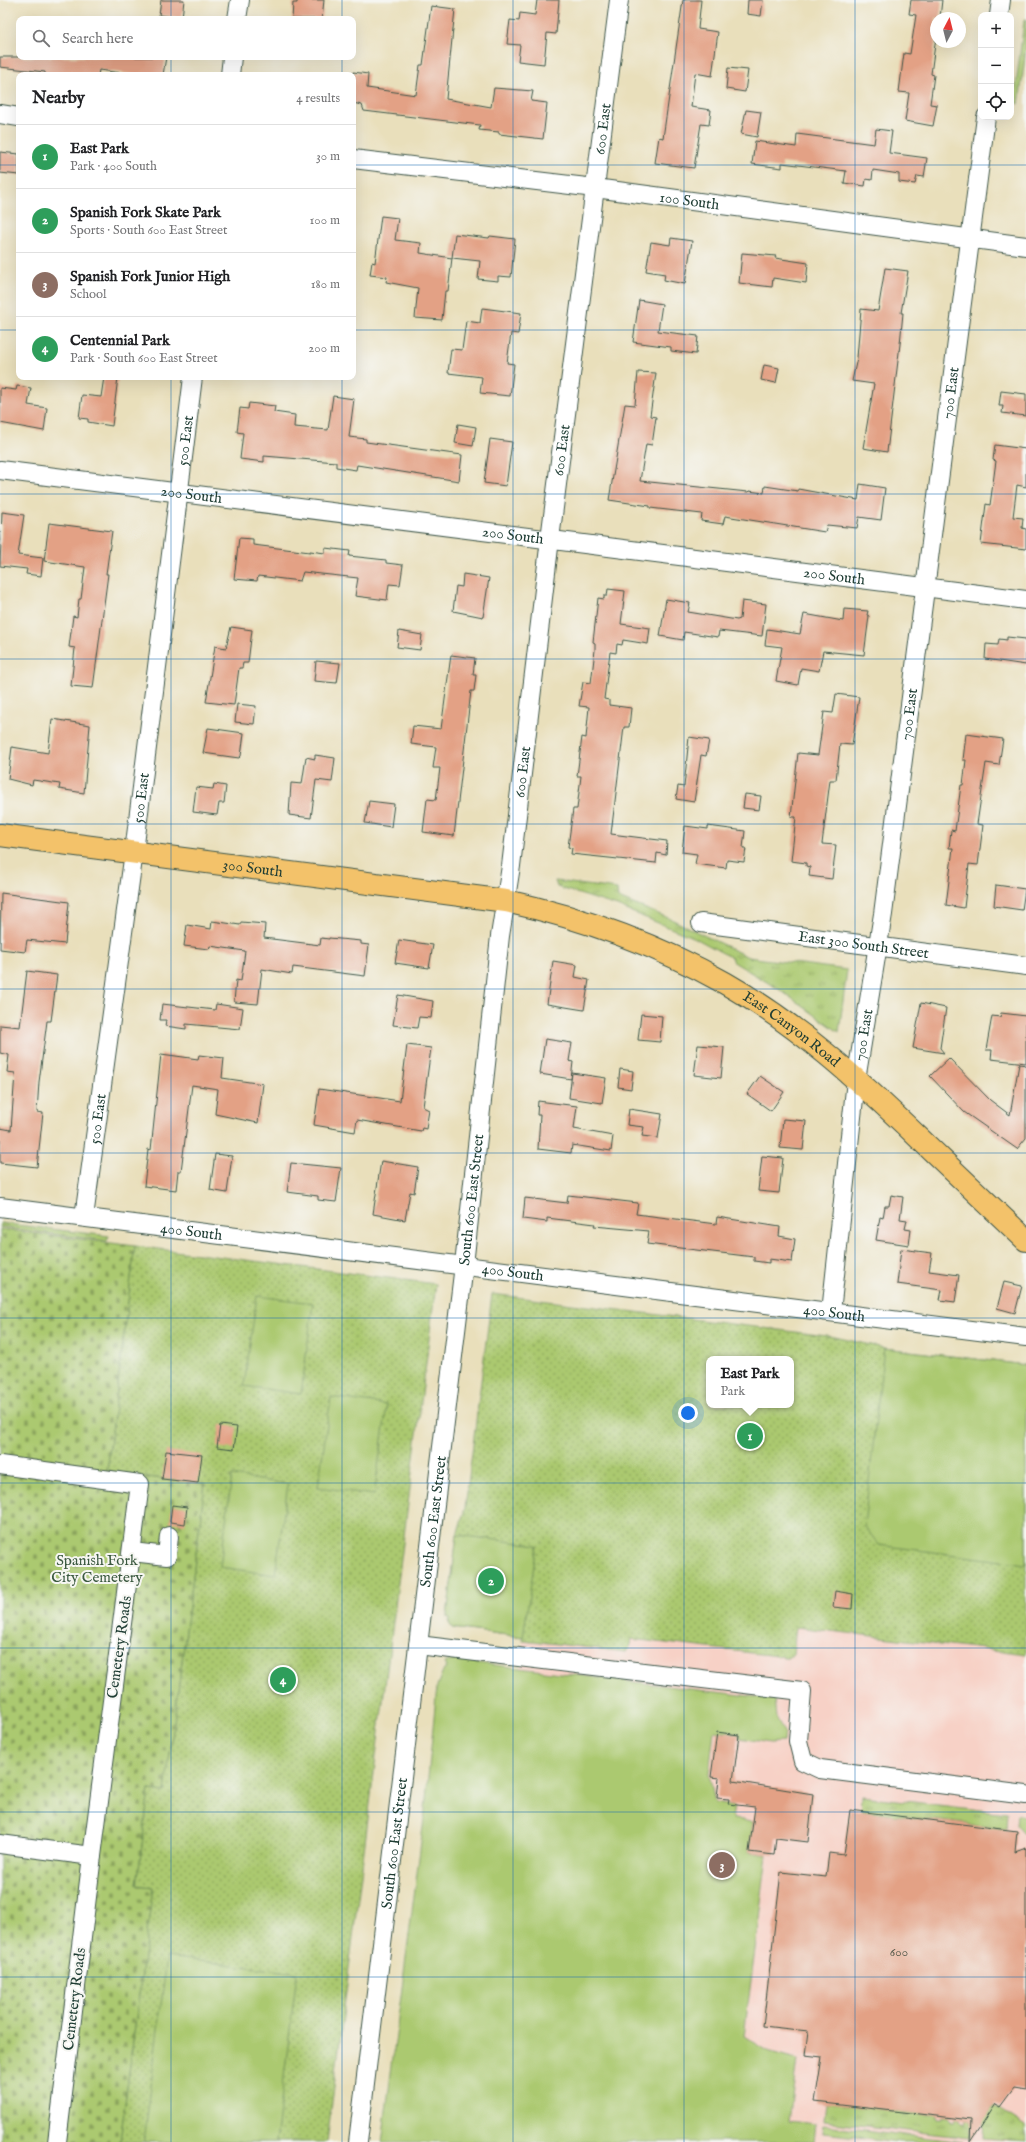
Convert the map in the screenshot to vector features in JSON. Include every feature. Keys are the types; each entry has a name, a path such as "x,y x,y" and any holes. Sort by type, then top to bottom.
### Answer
{"main road":[{"name":"300 South","path":"0,835 506,901"},
{"name":"East Canyon Road","path":"506,901 594,925 666,953 726,984 783,1021 856,1080 1026,1240"}],"street":[{"path":"237,16 240,0"},
{"name":"600 East","path":"506,901 550,539 619,0"},
{"path":"999,12 1001,0"},
{"path":"230,72 232,60"},
{"path":"0,114 16,117"},
{"name":"700 East","path":"831,1312 856,1080 878,945 986,120"},
{"name":"100 South","path":"356,159 595,188 1026,246"},
{"name":"500 East","path":"84,1217 134,852 194,380"},
{"name":"200 South","path":"0,470 1026,600"},
{"name":"South 600 East Street","path":"358,2142 464,1265 500,936 506,901"},
{"name":"East 300 South Street","path":"701,923 878,945 1026,966"},
{"name":"400 South","path":"0,1207 1026,1337"},
{"name":"Cemetery Roads","path":"0,1465 140,1484 57,2142"},
{"path":"132,1552 167,1556 169,1536"},
{"path":"418,1645 802,1691 798,1741 803,1761 820,1769 1026,1795"},
{"path":"0,1844 92,1856"}],"shaded area":[{"path":"796,1627 1026,1654 1026,2142 382,2142 424,1819 437,1686 446,1667 444,1663 453,1660 520,1669 523,1640 626,1652 629,1650 631,1639 790,1657 793,1654"}],"green space":[{"path":"1026,19 1026,49 1019,104 1014,102 1024,20"},
{"path":"555,881 617,889 618,898 671,919 748,957 847,970 839,1032 780,990 732,961 732,958 697,939 617,906 557,887"},
{"path":"0,1223 109,1236 107,1241 0,1227"},
{"name":"Spanish Fork City Cemetery","path":"0,1229 135,1246 107,1472 205,1484 165,1792 149,1790 137,1885 153,1887 120,2142 0,2142"},
{"path":"135,1246 436,1284 327,2142 120,2142 153,1887 137,1885 149,1790 165,1792 205,1484 107,1472"},
{"path":"492,1294 835,1337 884,1348 1026,1365 1026,1654 796,1627 793,1654 790,1657 631,1639 629,1650 626,1652 523,1640 523,1637 452,1628 449,1623 450,1618 447,1617 457,1535 465,1508"},
{"path":"257,1296 313,1303 301,1394 244,1386"},
{"path":"884,1348 1026,1365 1026,1564 879,1545 864,1526"},
{"path":"331,1397 387,1405 374,1495 318,1487"},
{"path":"232,1476 288,1484 275,1575 220,1567"},
{"path":"457,1535 537,1545 523,1637 452,1628 449,1623 450,1618 447,1617"},
{"path":"453,1660 774,1699 776,1717 784,1732 783,1742 770,1743 740,1738 740,1734 714,1731 709,1774 715,1803 734,1806 732,1819 753,1821 749,1852 767,1855 744,2036 768,2051 797,2059 789,2121 816,2124 814,2142 382,2142 424,1819 437,1686 446,1667 444,1663"},
{"path":"862,1796 1007,1813 1006,1829 861,1811"},
{"path":"1018,1815 1026,1816 1026,1836 1017,1826"},
{"path":"167,1957 297,1973 276,2142 144,2142"},
{"path":"826,2103 937,2116 937,2119 942,2119 942,2117 950,2118 950,2121 955,2121 956,2118 965,2123 966,2119 971,2120 969,2138 824,2121"},
{"path":"994,2106 1025,2126 1026,2142 982,2139 983,2121"},
{"path":"824,2125 963,2142 900,2142 823,2133"}],"building":[{"path":"161,0 184,0 182,16 159,15"},
{"path":"297,0 324,0 322,16 292,16 293,3 297,3"},
{"path":"537,0 559,0 556,34 547,33 544,64 518,61 520,45 507,44 510,20 519,21 520,13 535,15"},
{"path":"683,0 701,0 698,29 718,32 712,76 695,73 691,107 711,110 709,125 701,124 694,168 655,163 659,137 663,138"},
{"path":"748,0 763,0 761,16 747,14"},
{"path":"911,0 942,0 941,12 930,12 930,48 935,48 931,74 934,75 930,104 937,105 933,126 905,121 909,93 899,92 904,53 910,54 916,15 909,14"},
{"path":"431,6 455,9 446,99 491,107 494,88 533,91 531,101 547,103 543,139 479,130 480,125 364,111 362,105 356,104 356,72 368,74 367,88 416,95 420,65 423,65"},
{"path":"0,57 16,57 16,60 166,60 164,72 114,72 99,70 99,72 45,72 0,67"},
{"path":"728,68 748,70 745,92 726,89"},
{"path":"746,110 761,112 757,137 741,134"},
{"path":"876,129 892,131 889,153 927,158 924,177 917,176 915,184 899,182 899,174 873,170 872,180 866,179 865,186 844,183 846,171 782,163 782,168 752,164 755,141 796,147 797,134 874,144"},
{"path":"0,152 16,154 16,175 0,173"},
{"path":"381,216 398,218 395,240 421,243 420,253 452,258 448,291 445,291 442,320 415,318 418,288 386,282 387,277 370,275 372,262 375,263"},
{"path":"455,234 515,239 511,277 498,276 498,281 478,279 480,261 452,258"},
{"path":"671,238 692,241 685,284 664,280 665,274 646,271 651,242 670,245"},
{"path":"742,253 776,256 775,258 808,263 806,283 773,278 772,287 739,283"},
{"path":"885,268 908,271 901,313 903,313 900,344 887,452 863,448 874,384 852,381 857,358 861,309 878,311"},
{"path":"639,300 662,304 658,331 698,336 696,354 671,351 671,347 633,342"},
{"path":"482,308 521,313 518,334 511,333 507,363 514,364 510,396 480,393 482,377 448,373 451,349 462,350 466,321 480,323"},
{"path":"764,365 779,368 776,383 761,380"},
{"path":"638,372 656,373 650,416 656,417 652,445 646,444 640,481 764,493 765,486 798,491 798,489 858,500 860,484 885,488 881,520 859,517 857,528 827,525 825,532 725,516 723,524 701,521 702,514 650,508 650,506 609,500 625,404 635,405"},
{"path":"104,380 118,380 112,426 88,422 88,419 79,418 82,395 101,397"},
{"path":"17,386 31,388 28,405 47,408 44,431 0,423 0,388 16,390"},
{"path":"1001,391 1026,394 1026,416 1002,413 1003,406 999,406"},
{"path":"333,396 354,399 349,437 366,439 366,442 462,455 459,481 357,465 356,470 336,467 336,462 264,456 264,462 240,459 243,433 237,432 240,408 248,409 249,403 275,406 274,412 295,415 294,427 328,430"},
{"path":"458,424 476,427 473,446 455,443"},
{"path":"490,439 512,442 506,486 484,483"},
{"path":"995,445 1026,449 1026,487 1017,485 1013,517 1023,518 1022,528 1026,529 1026,549 981,544 986,504 990,505 996,461 993,460"},
{"path":"2,512 24,515 18,555 43,558 41,576 26,574 27,569 0,566"},
{"path":"49,523 112,531 93,688 71,686 75,648 69,647 73,616 77,617 79,599 81,599 85,567 44,561"},
{"path":"239,538 253,539 253,545 325,553 325,548 350,551 349,556 386,560 386,563 403,565 400,585 389,584 387,600 355,596 358,578 303,572 300,581 258,576 257,581 234,579"},
{"path":"463,574 489,578 483,617 453,611 456,586 462,587"},
{"path":"608,589 625,591 621,624 650,628 648,644 623,640 622,645 617,644 616,653 610,652 604,699 609,700 609,705 631,708 629,727 624,727 611,834 667,841 666,855 657,853 656,863 571,854 572,848 568,847 573,809 577,809 581,776 577,776 582,737 586,738 589,707 579,706 583,682 591,683 595,650 595,643 593,642 598,598 604,599 604,596 607,596"},
{"path":"666,599 690,603 688,612 737,620 740,619 742,601 766,604 762,636 719,631 718,637 684,632 683,640 660,636"},
{"path":"844,609 868,611 867,615 869,616 864,655 823,651 819,671 801,668 798,685 776,681 782,647 765,645 767,629 800,634 804,614 843,621"},
{"path":"231,627 252,630 248,663 243,663 242,668 239,668 234,705 206,702 215,646 226,648"},
{"path":"399,631 422,635 420,650 397,647"},
{"path":"1007,637 1026,639 1026,665 985,659 986,644 998,645 999,639 1007,640"},
{"path":"451,655 475,658 473,675 476,675 474,691 471,691 454,836 423,832 427,799 436,800 440,768 433,768 436,747 411,744 413,726 441,729"},
{"path":"316,661 340,663 337,683 314,681"},
{"path":"836,694 859,697 852,745 840,744 836,780 830,780 822,844 836,845 832,879 809,876 810,867 806,866 806,863 791,861 796,817 791,817 798,753 818,755 824,712 833,713"},
{"path":"237,704 256,706 254,724 235,722"},
{"path":"52,719 90,725 84,793 59,789 60,784 33,780 32,785 8,779 12,747 48,753"},
{"path":"208,728 244,733 241,756 239,758 203,753"},
{"path":"966,734 1003,739 999,765 986,763 977,824 983,825 978,865 969,864 964,908 946,905 953,848 949,848 951,830 955,831 961,785 963,785 966,760 963,760"},
{"path":"689,737 709,740 706,756 701,755 694,802 676,799 678,786 684,787"},
{"path":"315,755 335,758 332,782 316,780 311,818 289,815 291,783 302,784 306,757 315,759"},
{"path":"214,784 226,786 224,803 219,803 217,815 193,812 196,787 213,789"},
{"path":"745,794 761,796 759,810 743,808"},
{"path":"369,801 394,804 391,827 365,823"},
{"path":"685,826 708,829 708,826 745,831 743,848 746,848 744,862 727,860 726,868 695,864 697,854 682,852"},
{"path":"996,885 1025,889 1022,910 994,906"},
{"path":"1,893 69,902 65,944 27,940 25,952 0,949"},
{"path":"212,921 240,925 241,922 265,924 264,938 320,945 321,938 361,941 361,944 369,945 365,976 293,967 292,974 262,969 258,1004 234,1002 236,980 241,981 245,951 210,946 209,949 184,946 187,925 211,929"},
{"path":"399,940 433,945 429,968 395,963"},
{"path":"553,961 577,965 575,977 589,980 584,1010 547,1004"},
{"path":"27,971 57,975 51,1021 47,1021 39,1082 37,1112 43,1113 37,1167 0,1163 0,1128 11,1130 15,1073 7,1072 9,1055 0,1053 0,1025 20,1027"},
{"path":"398,995 433,1001 431,1018 419,1017 417,1028 393,1025"},
{"path":"921,1003 946,1008 940,1048 944,1053 913,1048"},
{"path":"162,1004 215,1010 216,1004 243,1008 240,1029 186,1024 186,1029 165,1026 166,1020 160,1020"},
{"path":"1001,1013 1026,1016 1026,1063 991,1059 992,1050 986,1050 992,1016 1000,1017"},
{"path":"641,1014 662,1016 660,1042 638,1040"},
{"path":"545,1039 572,1043 569,1061 573,1062 571,1079 540,1074"},
{"path":"407,1045 431,1048 423,1107 429,1110 426,1129 422,1128 421,1131 357,1120 355,1132 314,1125 319,1089 400,1101"},
{"path":"698,1045 724,1047 721,1078 694,1075"},
{"path":"161,1054 198,1059 199,1055 224,1058 222,1078 263,1084 258,1123 215,1114 218,1089 192,1085 181,1171 178,1171 176,1190 144,1186 148,1149 151,1150"},
{"path":"949,1058 990,1100 1010,1115 1019,1064 1026,1065 1026,1138 1017,1149 964,1112 930,1076"},
{"path":"620,1069 633,1071 631,1089 618,1087"},
{"path":"572,1073 606,1078 602,1103 569,1098"},
{"path":"760,1076 784,1092 771,1111 747,1094"},
{"path":"538,1101 577,1106 574,1129 613,1136 611,1151 572,1145 571,1153 538,1149 540,1115 537,1115"},
{"path":"629,1109 662,1114 658,1138 642,1136 644,1127 627,1125"},
{"path":"783,1119 806,1121 803,1150 780,1148"},
{"path":"215,1154 232,1156 227,1193 210,1190"},
{"path":"762,1156 783,1158 779,1193 758,1191"},
{"path":"381,1161 418,1167 414,1193 410,1192 405,1220 373,1214"},
{"path":"291,1163 341,1168 336,1202 318,1200 318,1196 287,1192"},
{"path":"568,1195 638,1203 636,1214 716,1224 717,1217 780,1227 779,1236 795,1239 792,1262 769,1259 769,1263 754,1261 754,1257 647,1244 649,1231 594,1226 595,1224 547,1218 547,1222 523,1219 525,1198 567,1203"},
{"path":"891,1195 903,1197 900,1219 907,1220 905,1229 911,1230 909,1245 876,1240 880,1217 883,1218 885,1206 889,1206"},
{"path":"901,1249 932,1253 929,1271 959,1275 955,1302 940,1300 942,1290 897,1284"},
{"path":"1004,1282 1022,1286 1015,1313 997,1308"},
{"path":"220,1425 237,1427 234,1449 217,1447"},
{"path":"166,1451 202,1455 198,1483 162,1479"},
{"path":"172,1505 187,1507 185,1524 170,1522"},
{"path":"835,1591 853,1594 852,1609 833,1607"},
{"path":"717,1732 739,1735 733,1781 813,1794 808,1842 776,1838 774,1855 749,1852 755,1807 728,1804 729,1799 717,1798 719,1778 711,1777"},
{"path":"850,1810 1017,1831 1015,1852 1026,1848 1026,2090 1014,2088 1000,2107 995,2104 970,2142 971,2120 815,2102 822,2057 805,2055 808,2031 763,2026 781,1872 826,1877 829,1853 844,1855"}],"place":[{"name":"East Park","path":"750,1436"},
{"name":"Spanish Fork Skate Park","path":"491,1581"},
{"name":"Centennial Park","path":"283,1680"},
{"name":"Spanish Fork Junior High","path":"722,1865"}]}
